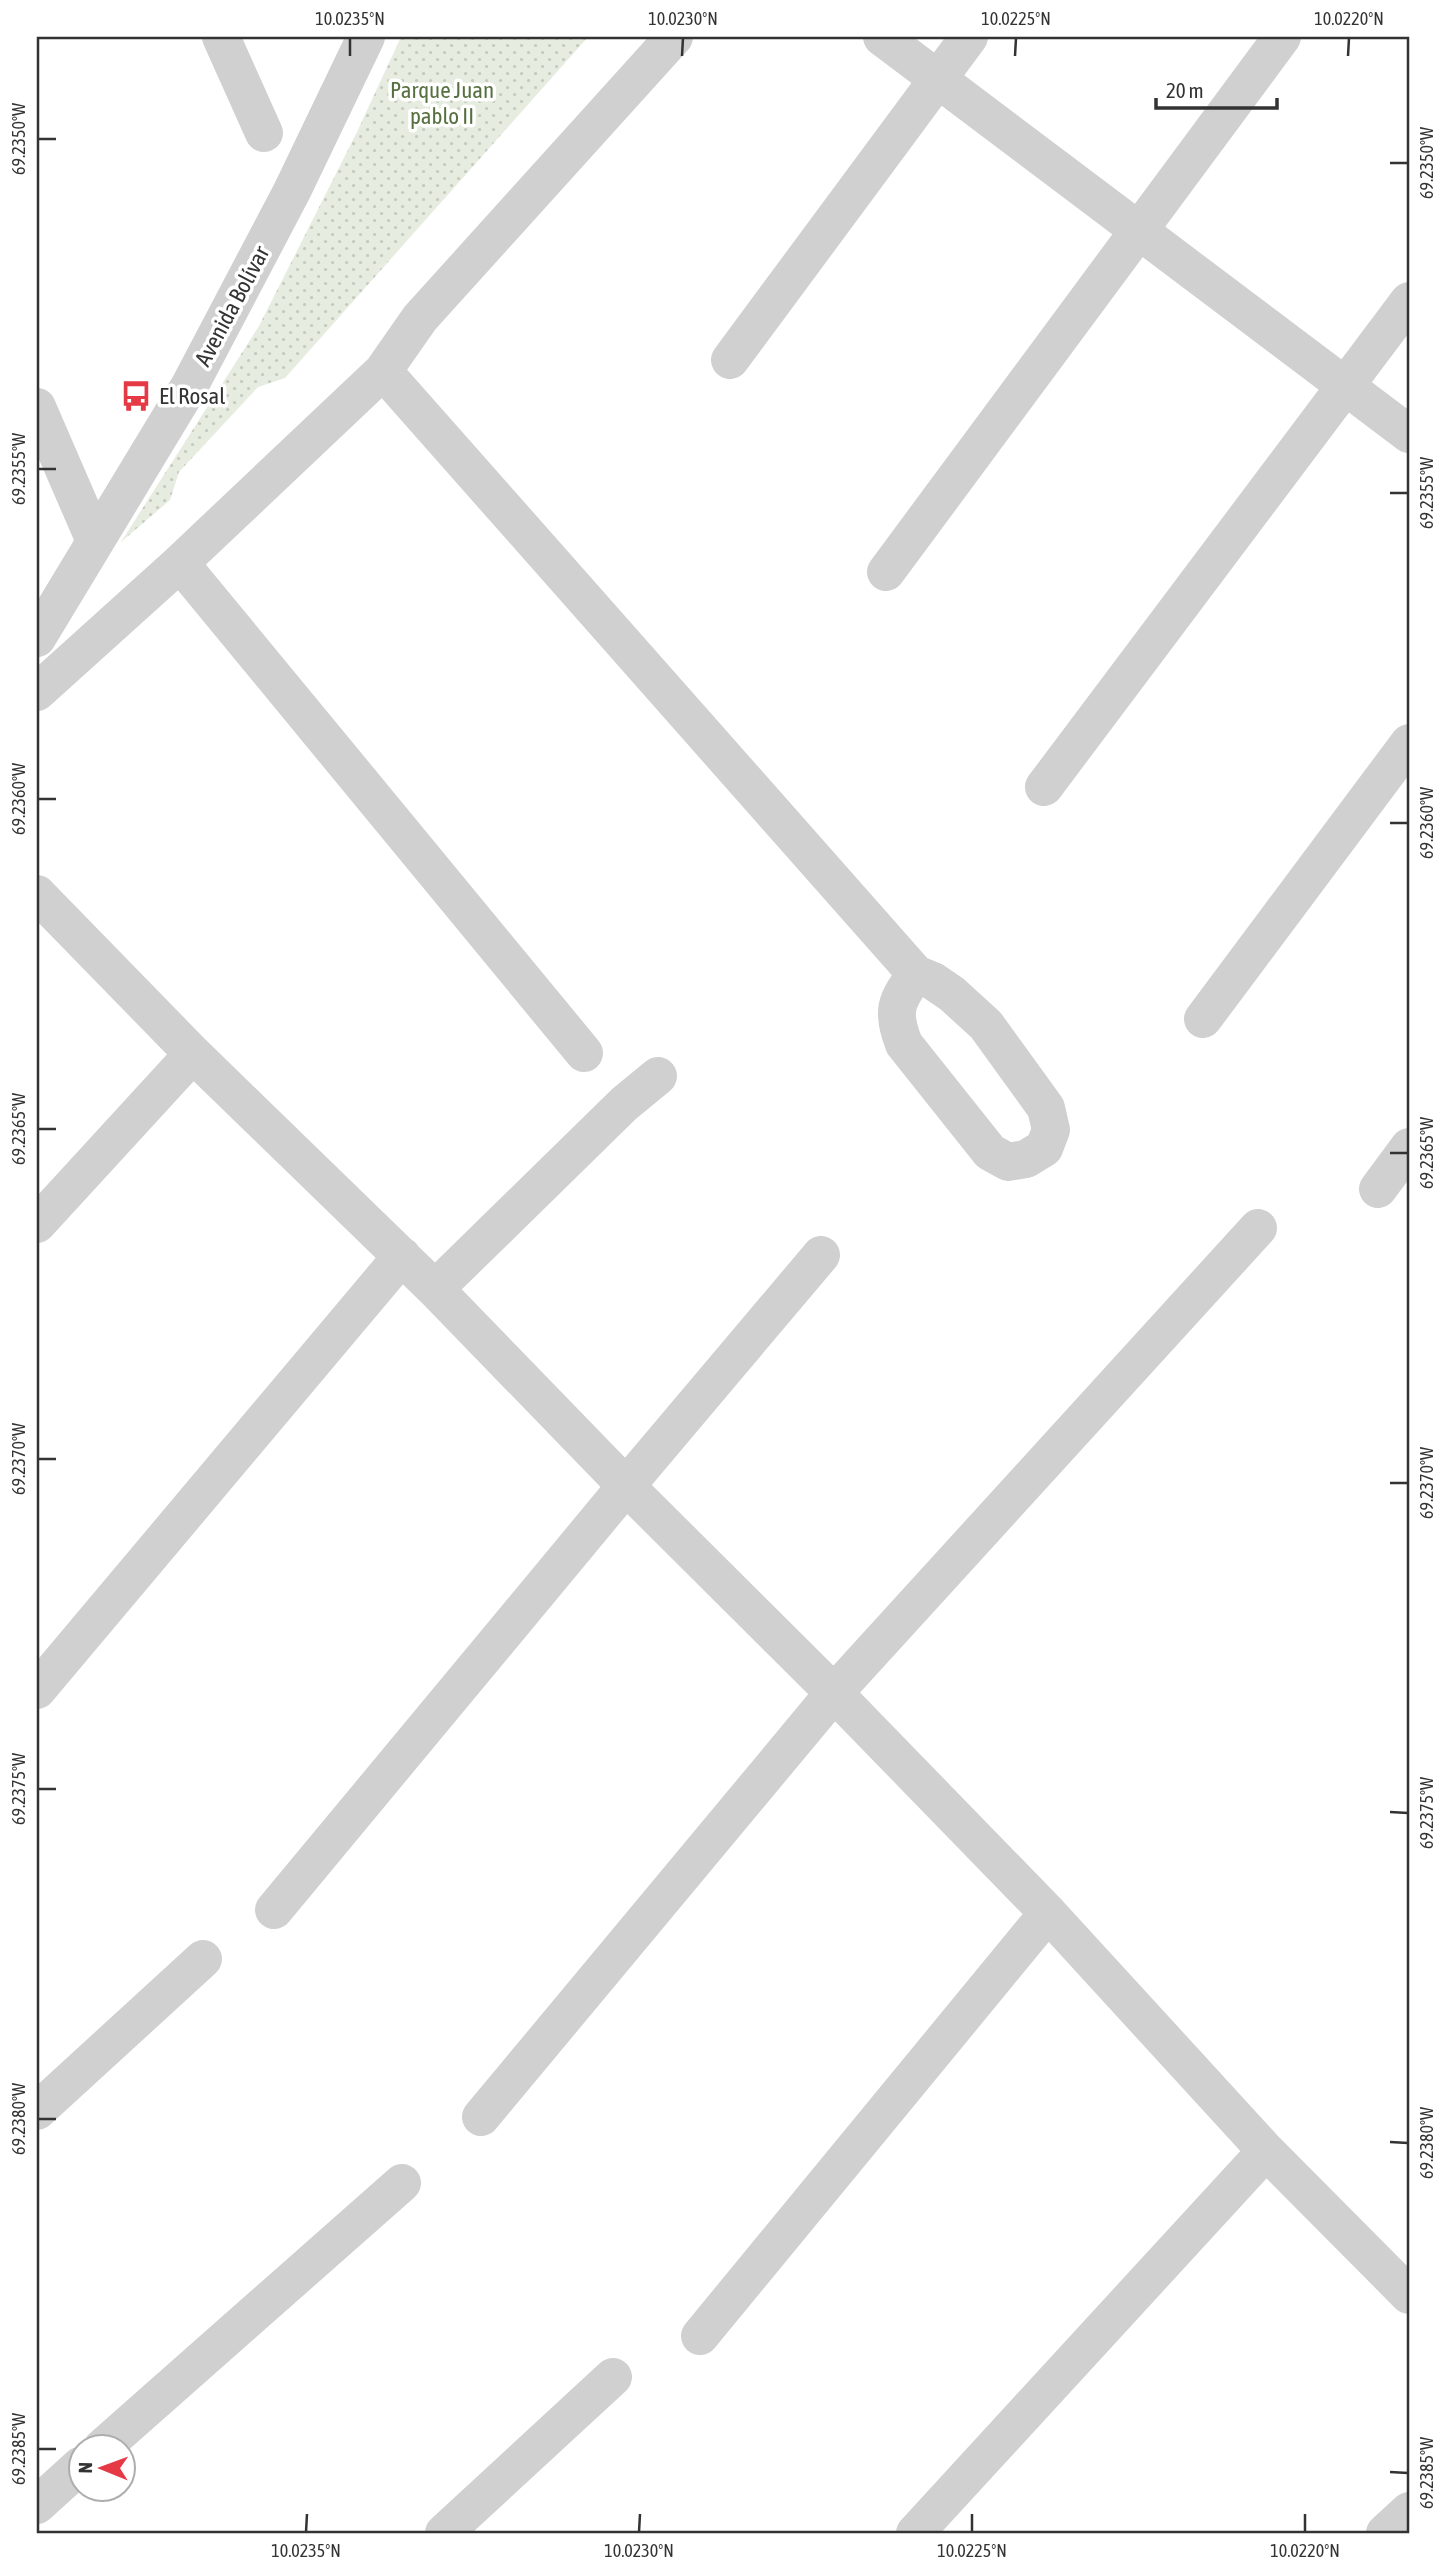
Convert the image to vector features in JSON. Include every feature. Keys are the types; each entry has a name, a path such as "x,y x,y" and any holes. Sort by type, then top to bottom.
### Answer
{"street":[{"path":"221,37 264,133"},
{"name":"Avenida Bolívar","path":"37,638 190,385 292,191 366,37"},
{"path":"37,692 180,563 383,371 420,318 674,37"},
{"path":"882,37 1409,434"},
{"path":"730,360 969,37"},
{"path":"886,572 1282,37"},
{"path":"1044,787 1409,301"},
{"path":"383,371 916,974 933,981 952,995 986,1026 1046,1108 1051,1129 1044,1148 1026,1159 1008,1162 990,1152 904,1044 897,1028 895,1012 899,997 916,974"},
{"path":"37,407 95,541"},
{"path":"180,563 584,1053"},
{"path":"1203,1019 1409,743"},
{"path":"37,894 193,1054 435,1289 626,1486 834,1693 1048,1913 1266,2151 1409,2295"},
{"path":"37,1224 193,1054"},
{"path":"435,1289 624,1104 658,1076"},
{"path":"1378,1189 1409,1147"},
{"path":"481,2117 834,1693 1258,1228"},
{"path":"274,1910 821,1255"},
{"path":"37,1690 402,1256"},
{"path":"700,2336 1048,1913"},
{"path":"37,2111 203,1959"},
{"path":"915,2533 1266,2151"},
{"path":"118,2434 402,2183"},
{"path":"444,2533 613,2377"},
{"path":"37,2505 66,2479"},
{"path":"1385,2533 1409,2511"}],"green space":[{"name":"Parque Juan pablo II","path":"401,37 588,37 285,378 258,387 179,472 170,500 121,542 259,326 356,134"}],"place":[{"name":"El Rosal","path":"136,396"}]}
